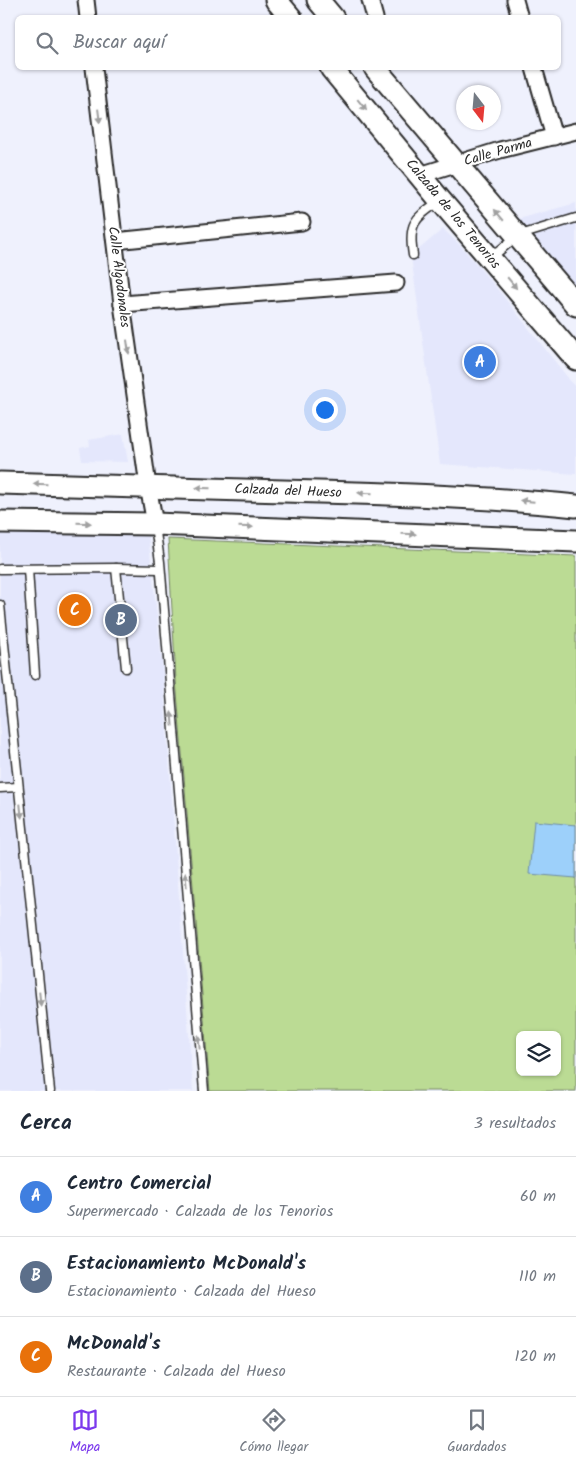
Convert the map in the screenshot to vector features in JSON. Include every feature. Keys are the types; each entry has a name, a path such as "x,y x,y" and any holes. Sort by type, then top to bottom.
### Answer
{"main road":[{"path":"276,0 288,15"},
{"path":"318,0 330,15"},
{"name":"Calzada de los Tenorios","path":"333,70 440,200 576,359"},
{"path":"377,70 576,306"},
{"path":"388,137 412,112"},
{"name":"Calzada del Hueso","path":"0,483 439,496 522,500 576,506"},
{"path":"0,522 155,524 576,541"}],"street":[{"path":"86,0 88,15"},
{"path":"370,0 374,15"},
{"path":"515,0 519,15"},
{"name":"Calle Algodonales","path":"94,70 122,304 155,524"},
{"path":"535,70 554,137"},
{"name":"Calle Parma","path":"420,176 500,150 576,130"},
{"path":"115,241 302,222"},
{"path":"122,304 396,283"}],"lane":[{"path":"413,255 410,238 416,221 425,211 440,200"},
{"path":"490,258 517,236 576,218"},
{"path":"155,524 204,1091"},
{"path":"116,568 126,668"},
{"path":"0,569 160,569"},
{"path":"28,569 35,675"},
{"path":"0,605 3,659 50,1091"},
{"path":"0,788 18,787"}],"shaded area":[{"path":"576,203 576,292 515,220"},
{"path":"443,229 460,245 495,286 576,388 576,474 440,464 411,256"},
{"path":"123,434 128,462 82,461 80,448 90,446 89,440"},
{"path":"0,534 148,534 162,663 193,1091 0,1091"}],"green space":[{"path":"168,539 576,556 576,1091 210,1091 176,680"}],"water":[{"path":"534,821 576,825 576,878 529,874"}],"place":[{"name":"Centro Comercial","path":"480,362"},
{"name":"McDonald's","path":"75,610"},
{"name":"Estacionamiento McDonald's","path":"121,620"}]}
